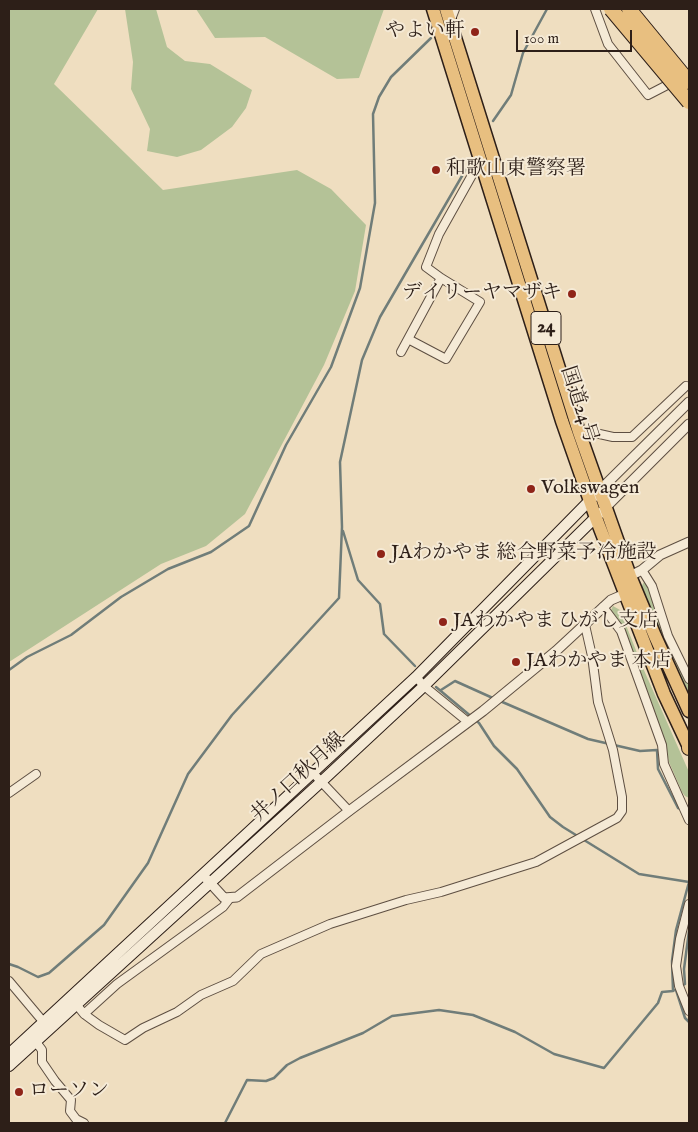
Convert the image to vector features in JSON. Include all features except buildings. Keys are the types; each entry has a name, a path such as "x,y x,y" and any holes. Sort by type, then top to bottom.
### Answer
{"highway":[{"name":"国道24号","path":"433,9 562,421 625,594 664,694 689,747"},
{"path":"611,9 689,102"},
{"path":"629,9 689,82"},
{"name":"国道24号","path":"448,15 579,432 606,507 636,573 655,636 689,711"}],"main road":[{"name":"井ノ口秋月線","path":"9,1066 33,1038 42,1022 416,677 600,490"},
{"name":"井ノ口秋月線","path":"9,1054 33,1038 51,1030 76,1004 211,884 424,686 606,507"}],"street":[{"path":"442,37 448,15 455,9"},
{"path":"594,9 608,44 648,95 689,73"},
{"path":"408,339 446,359 480,302 427,269 426,265 438,234 489,147"},
{"path":"402,352 441,278"},
{"path":"579,432 586,431 613,437 632,437 688,386"},
{"path":"600,490 689,402"},
{"path":"606,507 689,424"},
{"path":"689,542 660,556 636,573 652,586 668,636 689,679"},
{"path":"203,875 224,898 237,897 468,722 556,651 611,600 625,594"},
{"path":"603,608 621,631 662,745 664,764 686,804 689,820"},
{"path":"76,1004 84,1014 125,1040 143,1028 177,1012 201,996 233,981 261,954 330,924 536,862 617,818 622,811 622,797 613,750 598,702 592,656 585,624"},
{"path":"416,677 424,686 468,722"},
{"path":"9,793 36,774"},
{"path":"313,774 349,811"},
{"path":"84,1014 117,984 223,908 230,898"},
{"path":"689,904 678,947 676,966 679,986 689,1011"},
{"path":"9,981 42,1022 51,1030"},
{"path":"33,1038 42,1050 42,1062 71,1100 70,1111 76,1119 84,1123"}],"green space":[{"path":"9,9 98,9 54,84 163,190 297,170 331,189 366,225 355,291 324,365 245,514 206,546 161,564 9,662"},
{"path":"125,9 156,9 167,47 185,61 210,64 252,90 246,108 232,127 201,150 177,157 147,151 150,129 131,89 133,62"},
{"path":"196,9 384,9 359,78 337,79 265,37 215,38"},
{"path":"644,582 647,582 689,685 689,699 676,675 641,587"},
{"path":"613,606 620,610 643,668 689,772 689,798 682,792 669,762 665,741 610,612"}],"waterway":[{"path":"493,121 511,95 523,53 547,9"},
{"path":"9,670 27,657 71,635 121,597 168,569 211,552 249,526 286,445 331,367 360,288 375,203 373,114 379,97 391,77 431,38"},
{"path":"9,964 38,977 49,973 104,925 148,863 188,774 232,715 339,598 342,527 340,462 362,360 380,317 469,164"},
{"path":"343,531 358,580 380,604 384,634 415,666"},
{"path":"441,690 455,681 495,699"},
{"path":"225,1123 247,1080 266,1081 274,1078 287,1065 300,1058 363,1033 392,1016 439,1010 473,1015 515,1032 554,1054 604,1068 658,1003 662,992 673,991 672,961 676,930 689,882 639,874 550,817 517,769 494,746 479,723 436,687"},
{"path":"500,701 588,739 640,751 657,750 658,769 678,808 681,809"},
{"path":"673,991 685,984 684,969 689,931"},
{"path":"676,990 685,1018 689,1022"}],"place":[{"name":"やよい軒","path":"475,32"},
{"name":"和歌山東警察署","path":"436,170"},
{"name":"デイリーヤマザキ","path":"572,294"},
{"name":"Volkswagen","path":"531,489"},
{"name":"JAわかやま 総合野菜予冷施設","path":"381,554"},
{"name":"JAわかやま ひがし支店","path":"443,622"},
{"name":"JAわかやま 本店","path":"516,662"},
{"name":"ローソン","path":"19,1092"}]}
